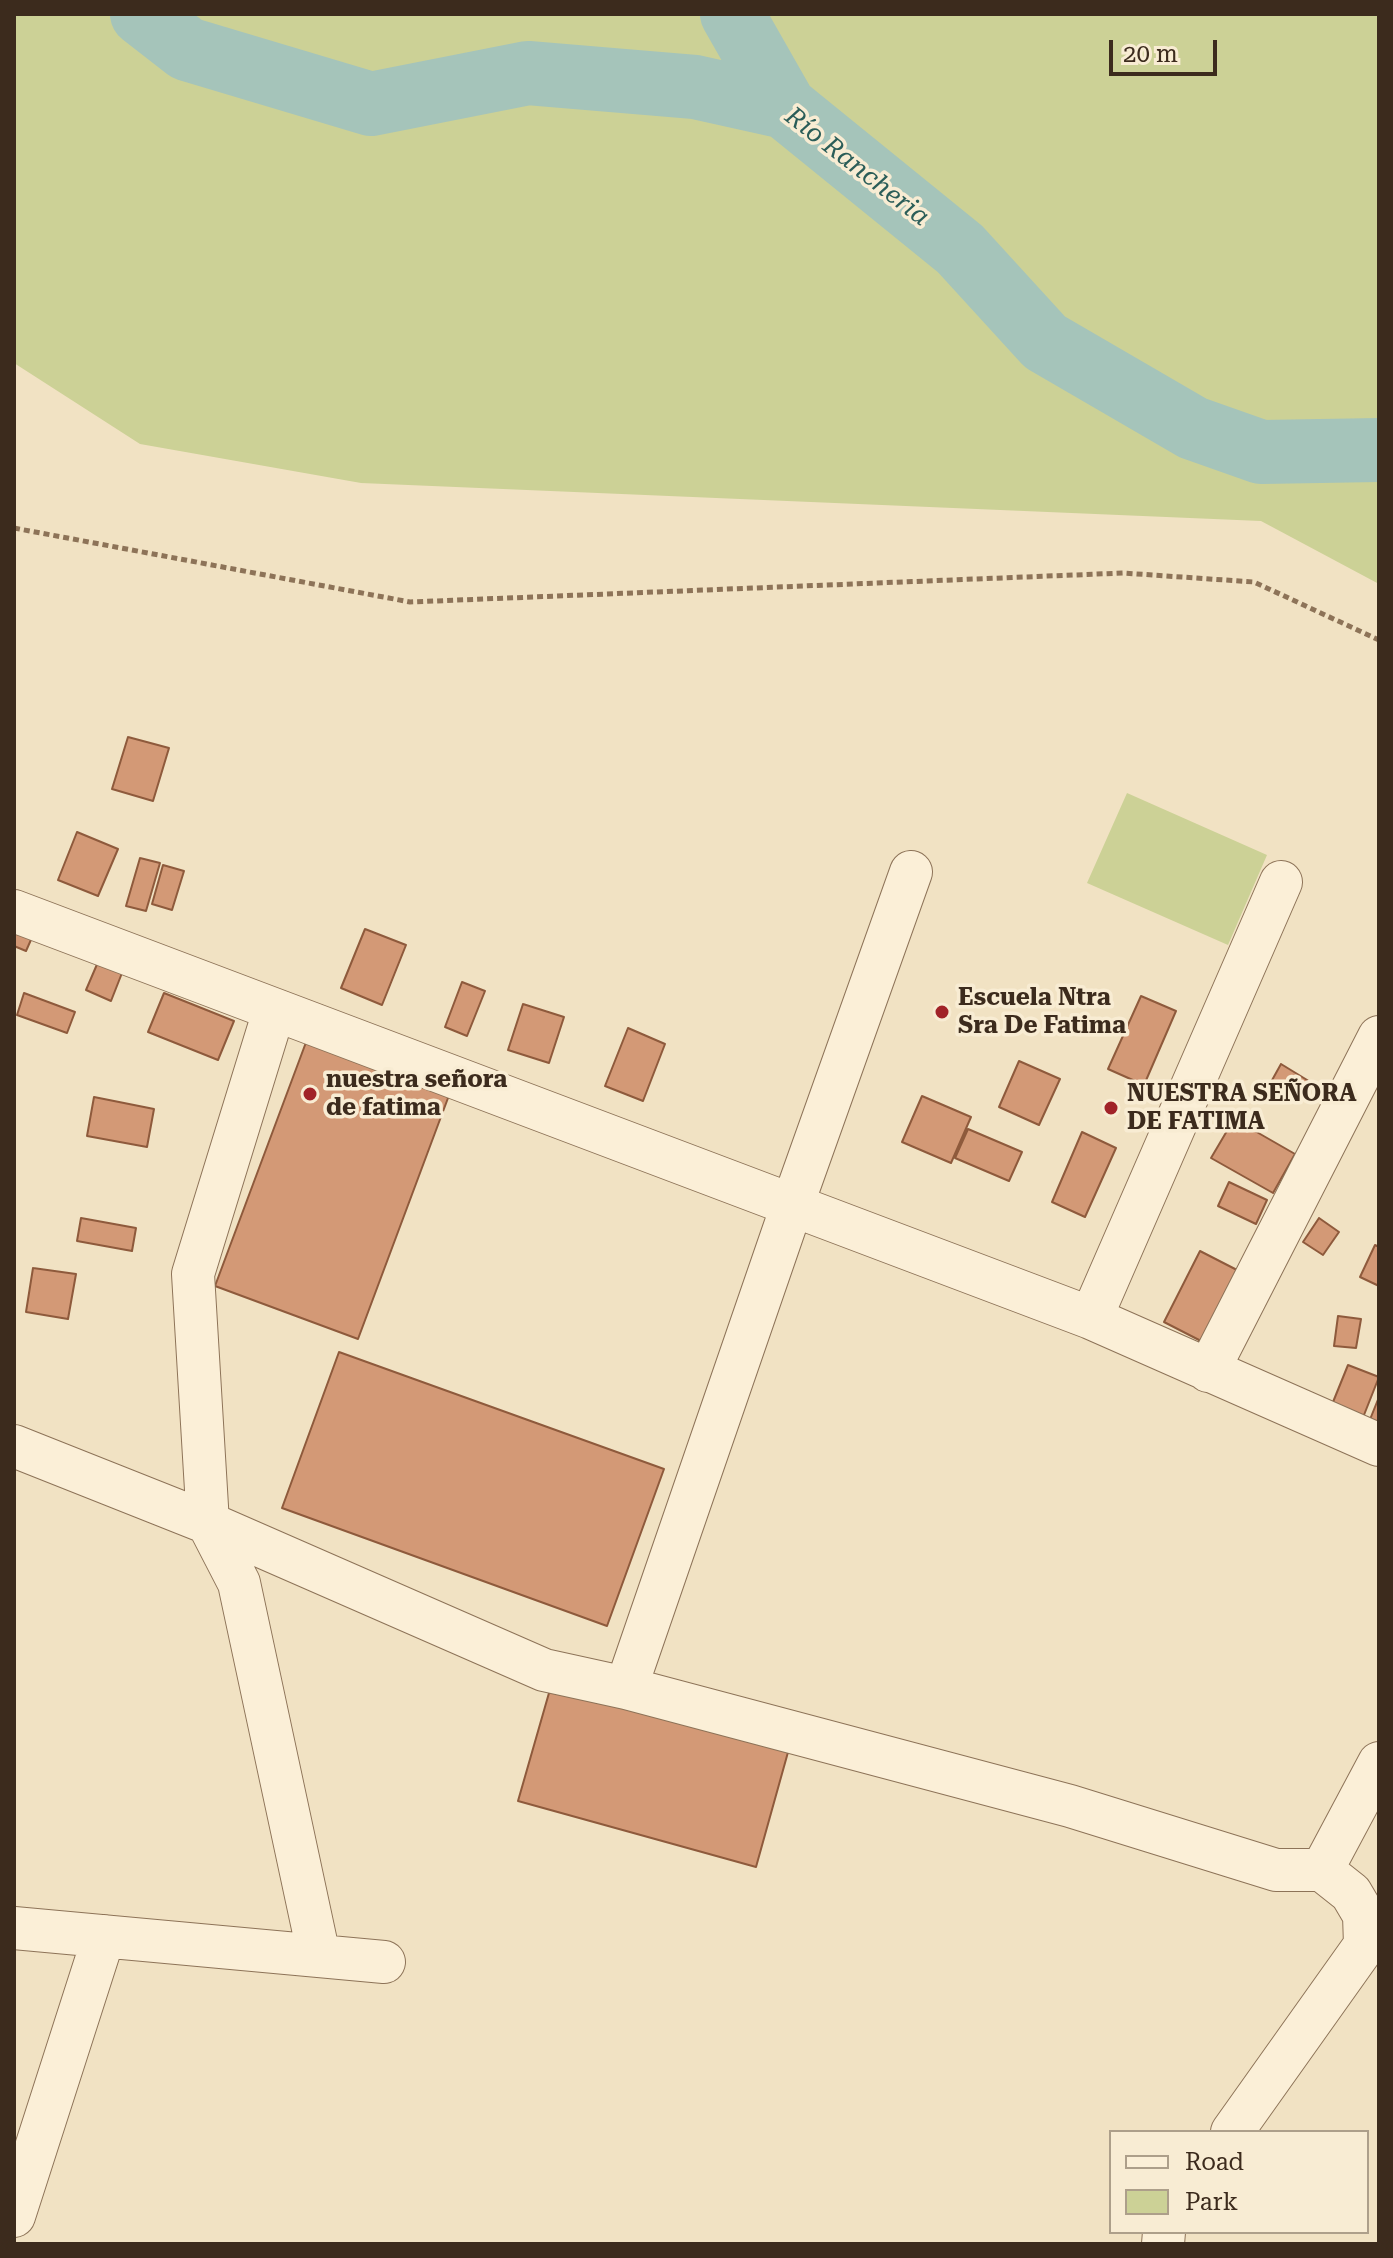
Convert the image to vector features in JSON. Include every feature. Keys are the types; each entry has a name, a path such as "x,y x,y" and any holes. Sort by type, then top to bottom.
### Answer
{"street":[{"path":"626,1688 911,872"},
{"path":"1091,1318 1281,882"},
{"path":"14,911 1091,1318 1379,1445"},
{"path":"274,1011 193,1274 208,1523 239,1583 319,1956"},
{"path":"1208,1371 1379,1037"},
{"path":"14,1446 208,1523 544,1670 626,1688 1070,1806 1276,1870 1322,1870 1351,1893 1364,1915 1365,1945 1233,2130"},
{"path":"1322,1870 1379,1763"},
{"path":"14,1928 384,1962"},
{"path":"14,2216 104,1936"}],"path":[{"path":"14,528 410,602 1123,573 1254,582 1379,640"}],"green space":[{"path":"14,14 1379,14 1379,584 1261,521 361,483 140,444 14,363"},
{"path":"1127,793 1267,855 1228,945 1087,883"}],"building":[{"path":"128,737 169,748 153,801 112,789"},
{"path":"77,832 118,849 98,896 58,880"},
{"path":"140,858 160,863 146,911 126,906"},
{"path":"163,865 184,871 172,910 152,904"},
{"path":"14,924 34,933 26,951 14,946"},
{"path":"365,929 406,945 382,1005 341,988"},
{"path":"98,962 122,973 111,1001 86,990"},
{"path":"462,982 485,991 467,1036 445,1027"},
{"path":"24,993 75,1012 67,1033 17,1015"},
{"path":"164,993 234,1021 218,1060 148,1032"},
{"path":"1141,996 1176,1011 1144,1085 1108,1069"},
{"path":"523,1004 564,1017 549,1063 508,1050"},
{"path":"628,1028 665,1044 643,1101 605,1086"},
{"path":"308,1037 451,1090 358,1339 215,1286"},
{"path":"1019,1061 1060,1079 1039,1125 999,1107"},
{"path":"1281,1064 1312,1083 1301,1100 1271,1082"},
{"path":"922,1096 971,1117 951,1163 902,1142"},
{"path":"94,1097 154,1109 147,1147 87,1136"},
{"path":"1234,1119 1295,1154 1273,1193 1211,1158"},
{"path":"968,1129 1022,1152 1009,1181 955,1158"},
{"path":"1082,1132 1116,1148 1085,1217 1052,1202"},
{"path":"1229,1182 1267,1200 1256,1224 1218,1206"},
{"path":"81,1218 136,1228 132,1251 77,1241"},
{"path":"1319,1218 1339,1232 1323,1255 1303,1242"},
{"path":"1375,1245 1379,1247 1379,1286 1360,1277"},
{"path":"1200,1251 1237,1270 1201,1341 1164,1322"},
{"path":"33,1268 76,1274 68,1319 26,1312"},
{"path":"1338,1316 1361,1319 1356,1348 1334,1346"},
{"path":"339,1352 664,1469 607,1626 282,1508"},
{"path":"1348,1365 1379,1377 1362,1420 1331,1407"},
{"path":"1379,1397 1379,1426 1369,1422"},
{"path":"553,1679 790,1745 756,1867 518,1801"}],"waterway":[{"name":"Río Rancheria","path":"142,14 187,49 371,104 528,73 695,87 785,107 960,249 1045,342 1193,428 1261,452 1379,450"},
{"path":"732,14 785,107"}],"place":[{"name":"Escuela Ntra Sra De Fatima","path":"942,1012"},
{"name":"nuestra señora de fatima","path":"310,1094"},
{"name":"NUESTRA SEÑORA DE FATIMA","path":"1111,1108"}]}
